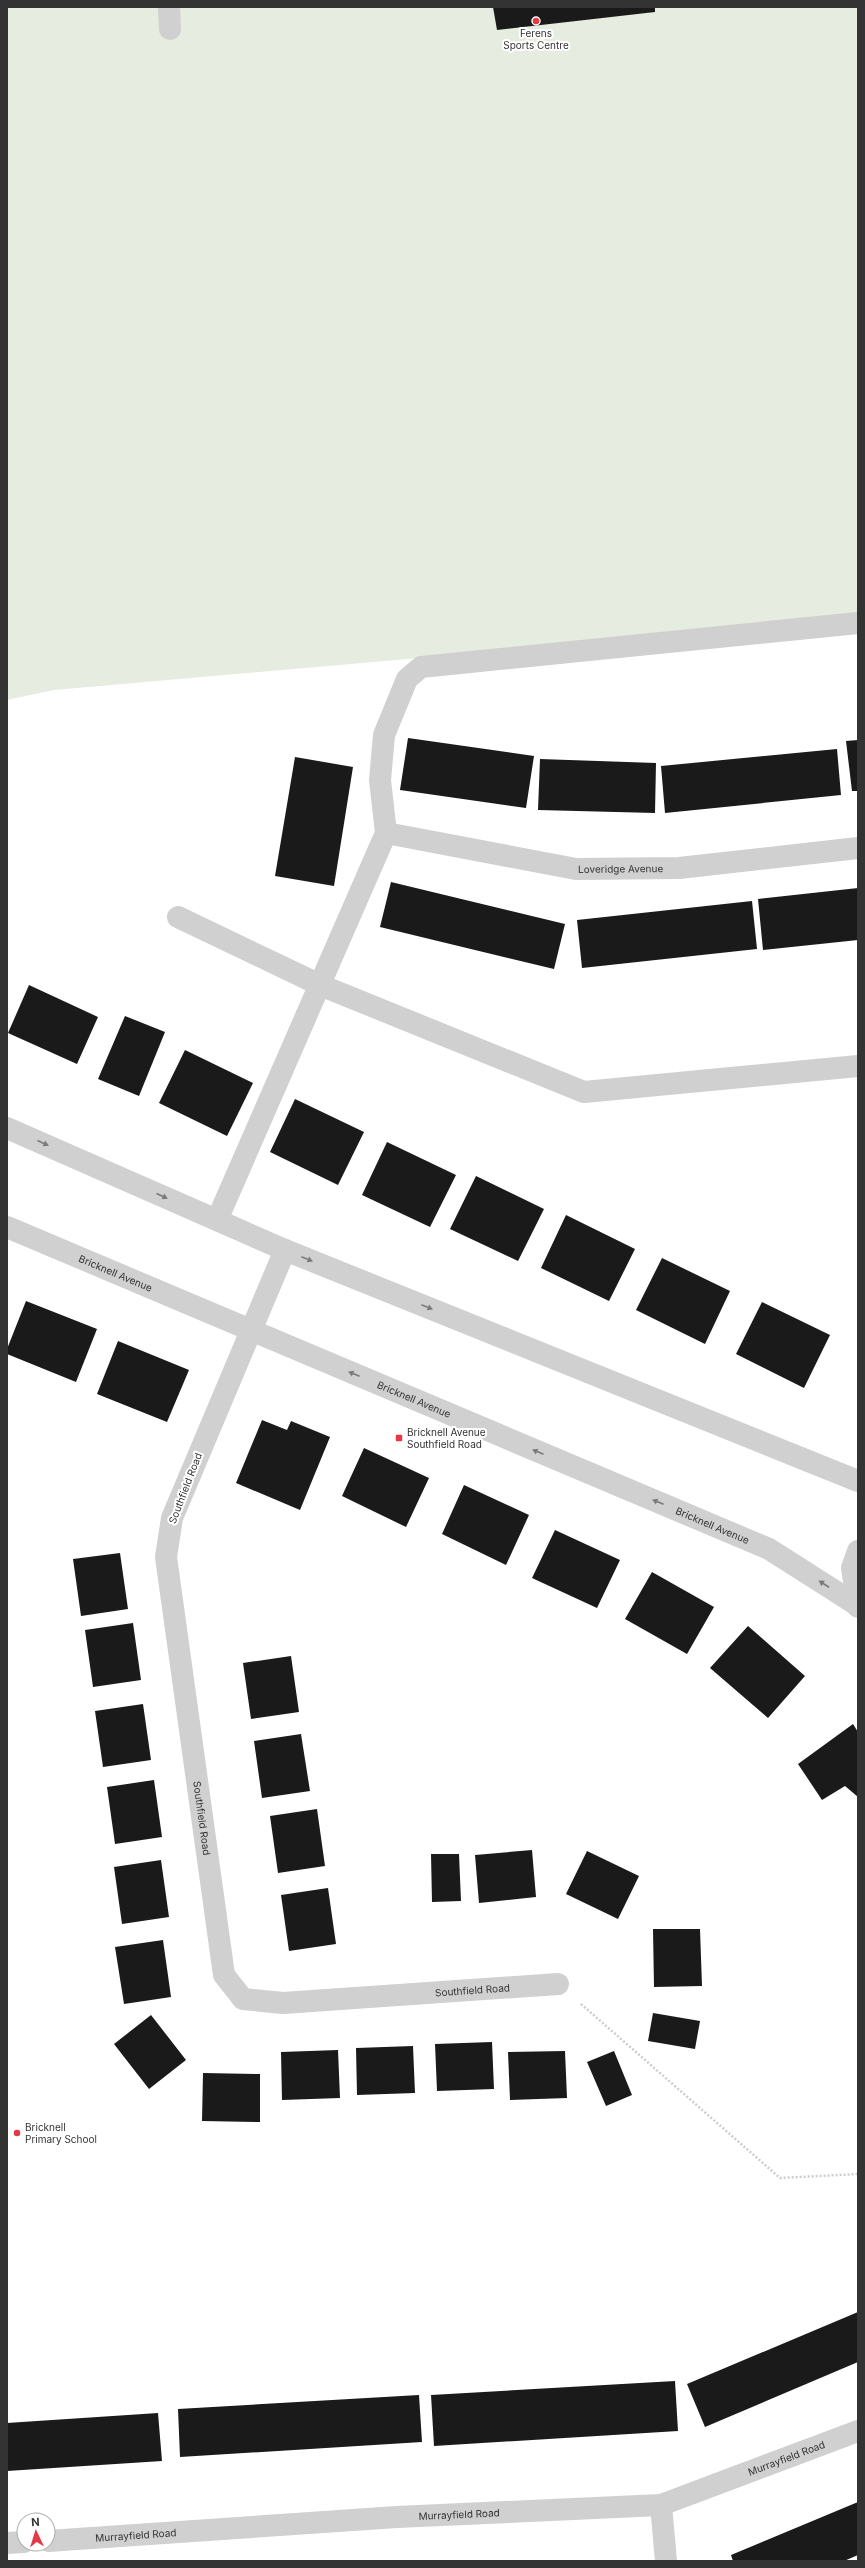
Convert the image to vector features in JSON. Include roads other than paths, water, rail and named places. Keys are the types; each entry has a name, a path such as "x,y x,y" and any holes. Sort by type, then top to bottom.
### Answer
{"street":[{"path":"169,7 170,30"},
{"path":"216,1220 386,833 380,780 384,735 407,679 421,667 858,623"},
{"name":"Loveridge Avenue","path":"386,833 576,869 679,868 858,848"},
{"path":"178,917 320,985 584,1092 858,1066"},
{"path":"7,1128 285,1250 858,1481"},
{"name":"Bricknell Avenue","path":"7,1227 250,1331 769,1549 858,1606"},
{"name":"Southfield Road","path":"285,1250 172,1518 166,1557 224,1976 243,1999 283,2003 558,1984"},
{"path":"858,1551 852,1568 858,1606"},
{"name":"Murrayfield Road","path":"56,2539 397,2517 661,2505 858,2431"},
{"path":"661,2505 666,2561"}],"place":[{"name":"Ferens Sports Centre","path":"536,21"},
{"name":"Bricknell Avenue Southfield Road","path":"399,1438"},
{"name":"Bricknell Primary School","path":"17,2133"}]}
